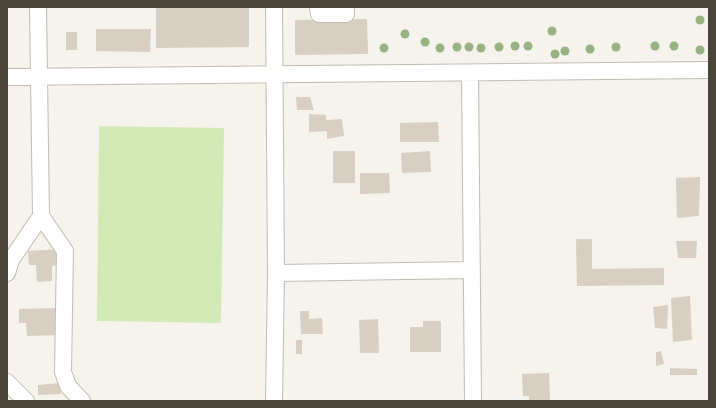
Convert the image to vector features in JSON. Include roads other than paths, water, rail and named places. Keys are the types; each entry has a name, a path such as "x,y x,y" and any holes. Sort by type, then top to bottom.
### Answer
{"street":[{"path":"38,7 41,216 65,251 63,372 68,386 82,401"},
{"path":"274,7 276,273 274,401"},
{"path":"318,7 319,14 332,15 346,14 346,7"},
{"path":"7,77 709,70"},
{"path":"470,73 473,401"},
{"path":"7,273 11,260 41,216"},
{"path":"276,273 472,270"},
{"path":"7,382 26,401"}]}
